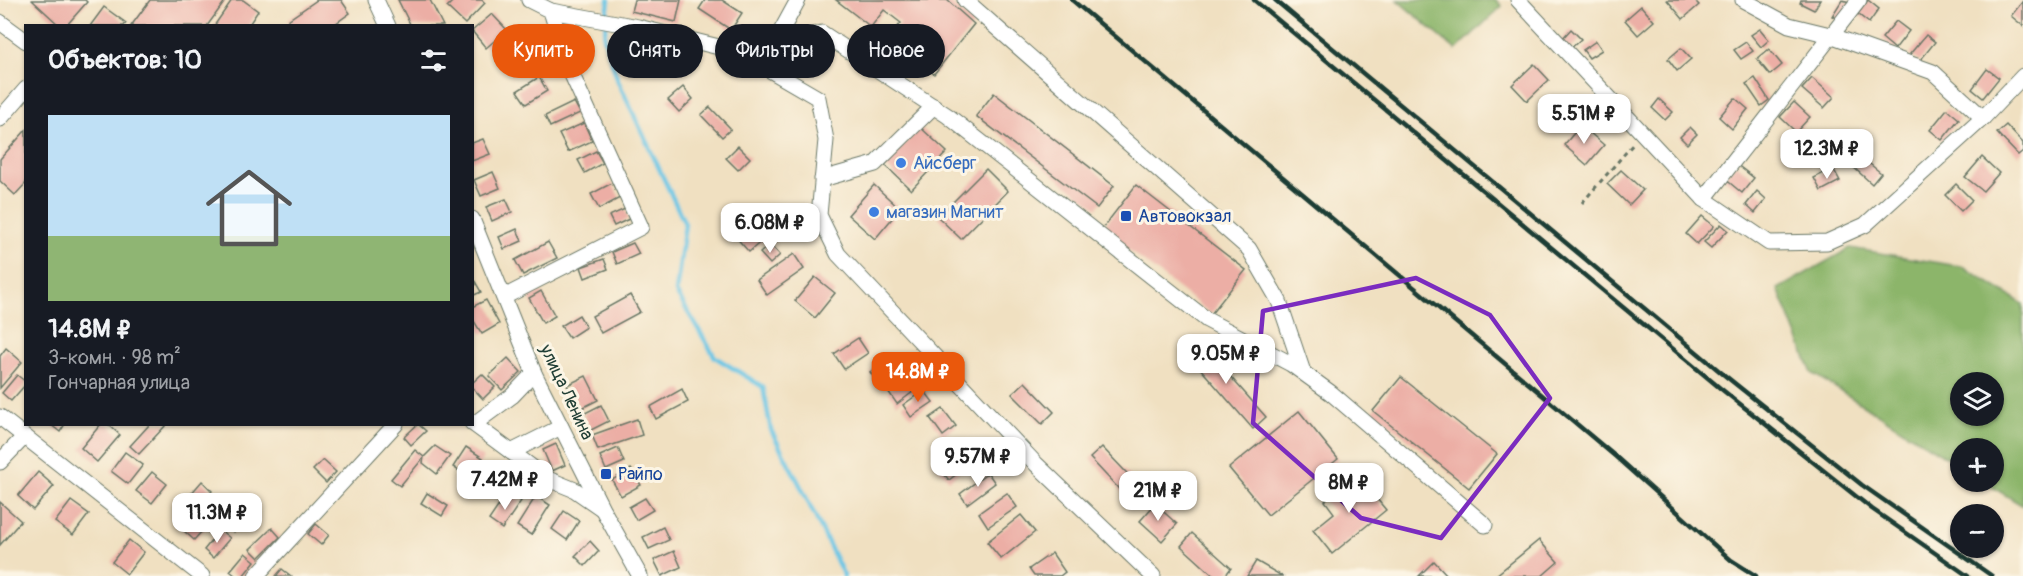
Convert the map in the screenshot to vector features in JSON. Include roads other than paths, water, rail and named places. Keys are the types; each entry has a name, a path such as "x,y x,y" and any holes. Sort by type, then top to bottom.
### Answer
{"street":[{"path":"376,0 387,24"},
{"path":"529,0 551,11 638,27 715,46"},
{"path":"785,24 798,0"},
{"path":"965,0 1250,249 1279,301 1303,372"},
{"path":"1518,0 1704,199 1769,243 1827,242 1866,225 1983,118 2023,76"},
{"path":"1743,0 1789,25 1830,35 1933,72 1983,118"},
{"path":"1704,199 1859,0"},
{"path":"504,297 641,227 568,66 551,11"},
{"path":"0,22 24,40"},
{"path":"835,41 934,106 1207,320 1303,372 1331,393 1485,525"},
{"path":"784,78 818,98 826,140 819,215 838,254 1036,464 1153,576"},
{"path":"0,118 24,91"},
{"path":"822,179 875,164 934,106"},
{"name":"улица Ленина","path":"474,224 534,373 603,510 640,576"},
{"path":"474,423 512,396 534,373"},
{"path":"0,417 202,576"},
{"path":"474,425 548,479 575,490 603,510"},
{"path":"256,576 394,426"},
{"path":"511,452 561,427"},
{"path":"0,462 24,437"}],"waterway":[{"path":"609,0 604,38 618,81 685,224 676,292 715,357 763,387 771,430 844,576"}],"railway":[{"path":"1072,0 1616,457 1731,560 1756,576"},
{"path":"1254,0 1720,388 1872,509 1968,576"},
{"path":"1275,0 1723,374 1862,485 1992,576"}],"place":[{"name":"Айсберг","path":"901,163"},
{"name":"магазин Магнит","path":"874,212"},
{"name":"Автовокзал","path":"1126,216"},
{"name":"Райпо","path":"606,474"}]}
